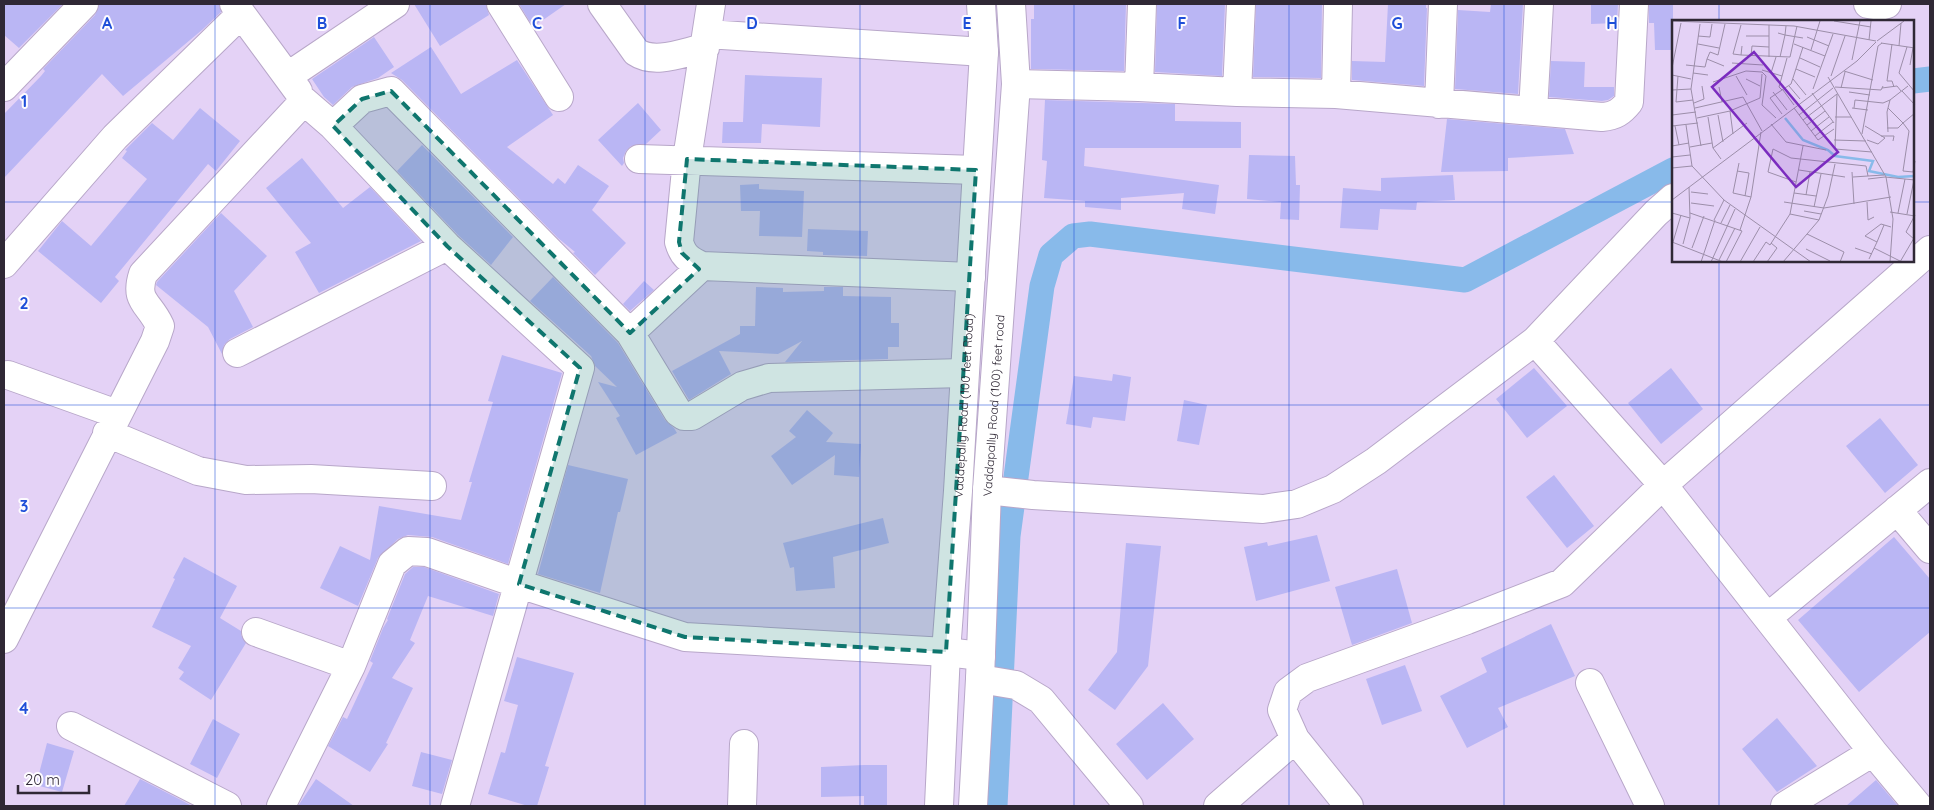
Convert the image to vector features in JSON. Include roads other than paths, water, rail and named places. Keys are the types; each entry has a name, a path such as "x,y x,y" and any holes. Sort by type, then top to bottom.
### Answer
{"street":[{"path":"9,72 84,4"},
{"path":"288,76 395,4"},
{"path":"501,4 559,96"},
{"path":"602,4 636,52 642,56 660,57 706,41 984,52"},
{"path":"711,4 687,159 679,242 682,253 691,261 702,266 971,271"},
{"name":"Vaddepally Road (100 feet Road)","path":"939,806 946,652 984,52 981,4"},
{"name":"Vaddapally Road (100) feet road","path":"973,806 992,675 994,491 1004,255 1016,84 1011,4"},
{"path":"1139,87 1142,4"},
{"path":"1237,92 1241,4"},
{"path":"1336,94 1338,4"},
{"path":"1439,104 1443,4"},
{"path":"1533,112 1539,4"},
{"path":"1016,84 1336,94 1533,112 1611,116 1622,112 1629,102 1634,4"},
{"path":"1868,4 1880,6 1886,4"},
{"path":"4,264 115,137 238,9 288,76 304,101 333,126 447,246 580,368 455,806"},
{"path":"333,126 362,99 392,91 630,334 678,412 684,416 692,416 742,386 769,378 964,374"},
{"path":"4,639 155,341 160,326 155,314 141,298 138,288 143,274 304,101"},
{"path":"639,159 687,159 976,181"},
{"path":"994,491 1263,509 1297,504 1333,489 1376,460 1535,341 1656,213 1672,199"},
{"path":"237,353 447,246"},
{"path":"1350,806 1295,739 1282,710 1288,692 1307,678 1467,620 1562,583 1663,485 1930,250"},
{"path":"630,334 702,266"},
{"path":"1535,341 1663,485 1873,752 1918,806"},
{"path":"8,375 112,423 198,471 246,480 311,479 432,486"},
{"path":"1768,618 1930,483"},
{"path":"1897,510 1930,549"},
{"path":"281,806 351,666 392,564 408,551 427,552 519,584 685,637 946,652 1041,700 1129,806"},
{"path":"256,632 351,666"},
{"path":"1590,683 1650,806"},
{"path":"71,726 227,806"},
{"path":"1218,806 1295,739"},
{"path":"742,806 744,744"},
{"path":"1785,806 1873,752"}],"waterway":[{"path":"1914,81 1930,79"},
{"path":"995,806 1008,536 1042,286 1051,255 1073,236 1090,234 1465,280 1672,171"}]}
